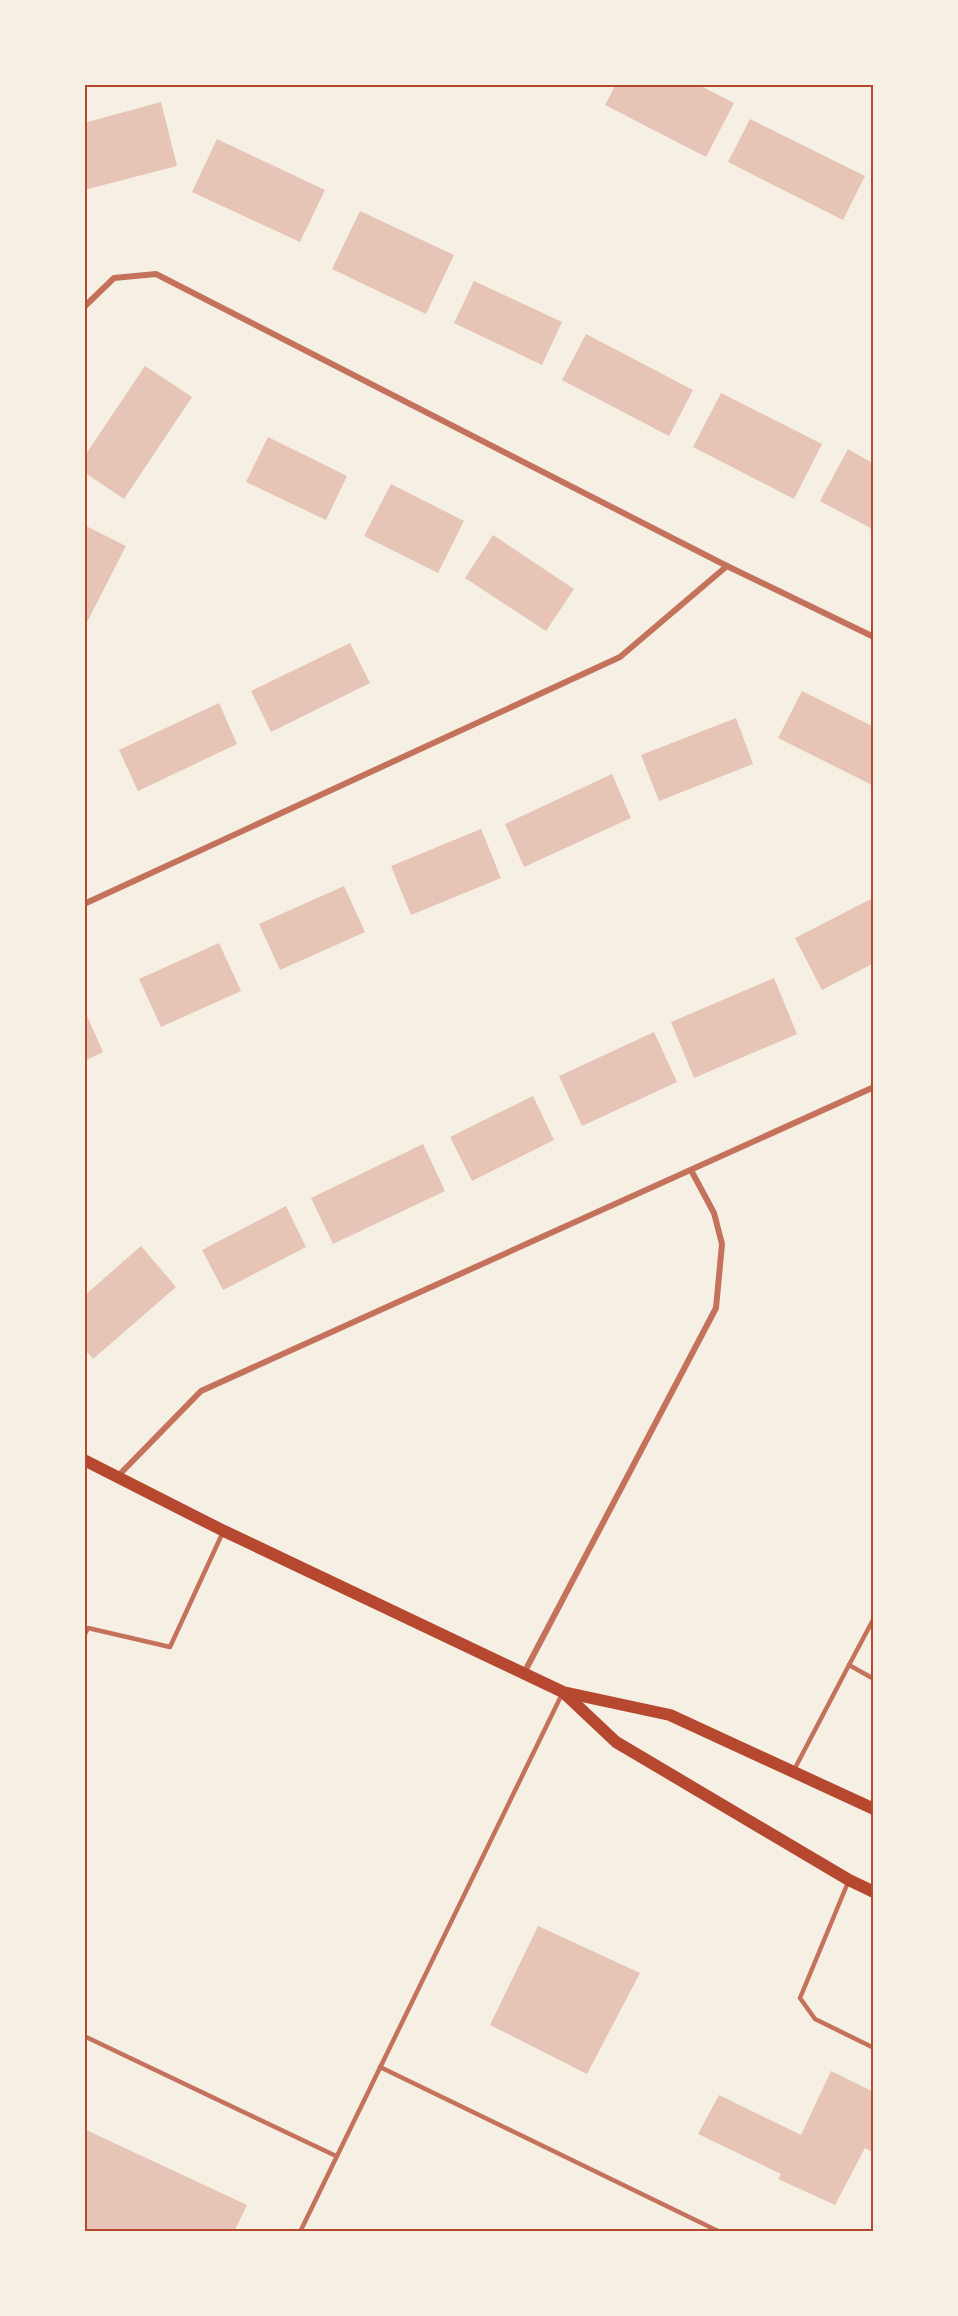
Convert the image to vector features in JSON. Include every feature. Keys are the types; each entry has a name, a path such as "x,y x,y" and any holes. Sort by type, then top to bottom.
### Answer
{"main road":[{"path":"84,1460 224,1530 563,1692 670,1715 794,1770 874,1809"},
{"path":"563,1692 616,1742 849,1880 874,1892"}],"street":[{"path":"84,307 114,278 156,274 727,566 874,637"},
{"path":"84,904 620,657 727,566"},
{"path":"118,1477 201,1390 692,1172 874,1088"},
{"path":"524,1673 716,1308 722,1244 714,1213 692,1172"}],"lane":[{"path":"84,1636 88,1628 170,1647 224,1530"},
{"path":"794,1770 874,1618"},
{"path":"849,1665 874,1679"},
{"path":"300,2232 563,1692"},
{"path":"849,1880 800,1998 815,2019 874,2048"},
{"path":"84,2036 336,2157"},
{"path":"380,2067 720,2232"}],"building":[{"path":"616,84 697,84 734,103 706,157 605,105"},
{"path":"161,102 177,166 84,190 84,123"},
{"path":"750,119 865,176 843,220 728,162"},
{"path":"217,139 325,190 300,242 192,192"},
{"path":"360,211 454,255 426,314 332,269"},
{"path":"474,281 562,322 542,365 454,323"},
{"path":"586,334 693,390 669,436 562,380"},
{"path":"145,366 192,397 124,499 84,472 84,457"},
{"path":"721,393 822,444 794,499 693,447"},
{"path":"268,437 347,476 326,520 246,482"},
{"path":"848,449 874,464 874,530 820,501"},
{"path":"391,484 464,521 438,573 364,536"},
{"path":"84,525 126,546 84,628"},
{"path":"493,535 574,589 546,631 465,578"},
{"path":"350,643 370,683 271,732 251,691"},
{"path":"802,691 874,727 874,786 778,738"},
{"path":"219,703 237,744 138,791 119,750"},
{"path":"736,718 753,764 659,801 641,755"},
{"path":"612,774 631,818 524,867 505,824"},
{"path":"481,829 501,878 411,915 391,866"},
{"path":"344,886 365,932 280,970 259,924"},
{"path":"873,898 874,963 822,990 795,938"},
{"path":"219,943 241,991 161,1027 139,979"},
{"path":"774,978 797,1034 694,1078 671,1022"},
{"path":"84,1009 103,1052 84,1061"},
{"path":"654,1032 677,1082 582,1126 559,1076"},
{"path":"533,1096 554,1140 472,1181 450,1137"},
{"path":"423,1144 445,1191 333,1244 311,1198"},
{"path":"286,1206 306,1247 223,1290 202,1250"},
{"path":"141,1246 176,1287 93,1359 84,1349 84,1296"},
{"path":"538,1926 640,1973 587,2074 490,2025"},
{"path":"831,2071 874,2092 874,2153 865,2148 835,2205 778,2179 781,2174 698,2134 719,2095 801,2135"},
{"path":"84,2129 247,2205 234,2232 84,2232"}]}
